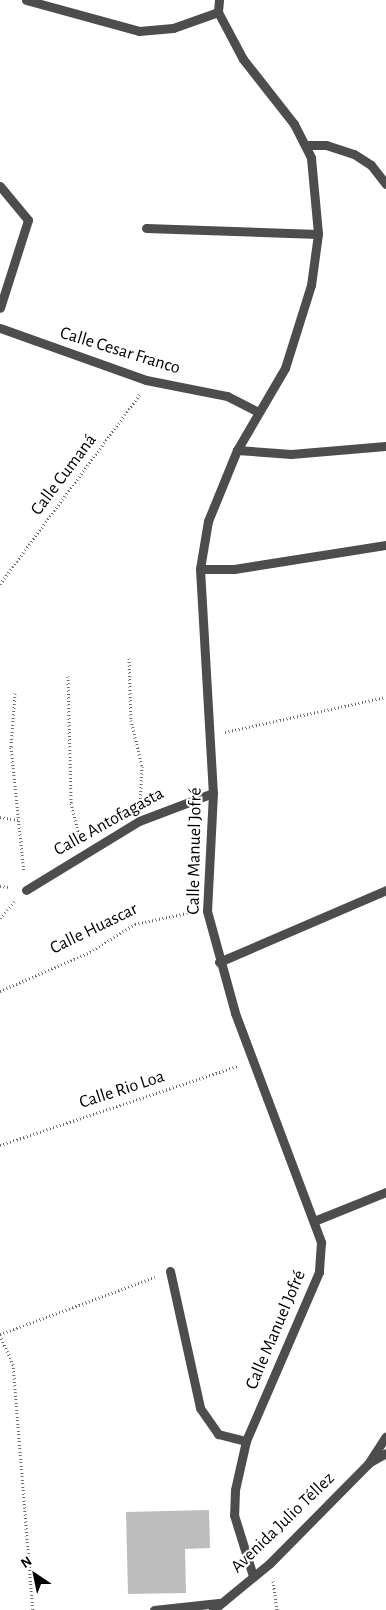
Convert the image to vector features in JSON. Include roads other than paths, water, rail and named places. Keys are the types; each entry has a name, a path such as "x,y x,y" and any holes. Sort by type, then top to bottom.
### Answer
{"street":[{"path":"26,0 139,31 173,28 218,12 219,0"},
{"name":"Calle Manuel Jofré","path":"218,12 258,82 294,124 306,145 311,158 318,234 311,285 285,368 273,395 258,412 238,450 208,521 200,569 213,793 207,911 219,962 253,1061 321,1242 318,1272 246,1441 234,1515 253,1576"},
{"path":"306,145 326,145 354,154 371,165 386,184"},
{"path":"0,186 28,220 0,308"},
{"path":"146,228 318,234"},
{"name":"Calle Cesar Franco","path":"0,328 146,380 227,396 258,412"},
{"path":"238,450 291,454 386,446"},
{"path":"200,569 265,565 386,545"},
{"name":"Calle Antofagasta","path":"26,890 138,821 213,793"},
{"path":"219,962 386,890"},
{"path":"314,1221 386,1192"},
{"path":"170,1271 200,1408 218,1434 246,1441"},
{"name":"Avenida Julio Téllez","path":"154,1610 216,1606 270,1563 368,1464 386,1436"},
{"name":"Avenida Julio Téllez","path":"368,1464 386,1453"}]}
